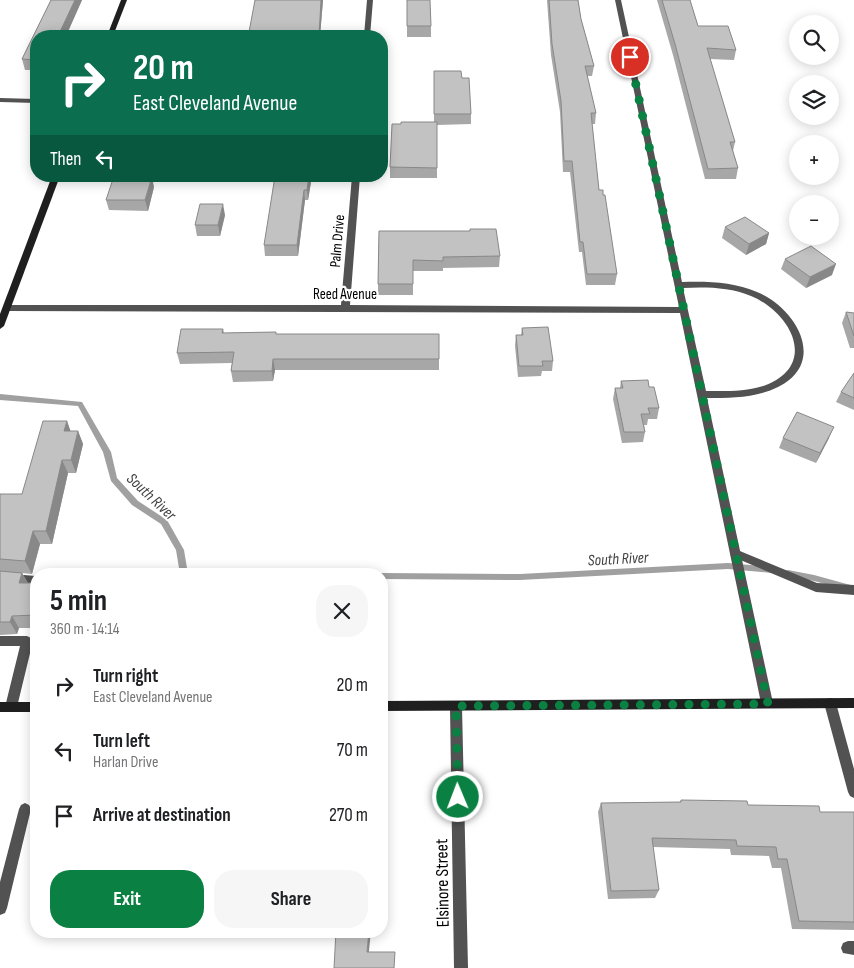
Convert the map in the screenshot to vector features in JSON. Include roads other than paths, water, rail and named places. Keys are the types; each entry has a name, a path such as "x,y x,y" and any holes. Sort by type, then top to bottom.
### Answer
{"main road":[{"path":"112,30 124,0"},
{"path":"0,326 54,182"},
{"path":"388,706 854,703"},
{"path":"5,707 30,706"}],"street":[{"path":"368,30 370,0"},
{"path":"618,0 768,704"},
{"path":"0,100 30,101"},
{"name":"Palm Drive","path":"346,308 356,182"},
{"path":"678,285 737,288 756,295 769,302 782,313 792,326 800,342 800,354 797,365 787,377 775,385 757,391 701,395"},
{"name":"Reed Avenue","path":"7,308 684,310"},
{"path":"735,553 816,587 854,590"},
{"path":"0,576 30,579"},
{"path":"0,641 30,640"},
{"path":"5,707 30,645"},
{"path":"830,703 854,792"},
{"name":"Elsinore Street","path":"456,706 461,968"},
{"path":"0,908 25,809"}],"waterway":[{"name":"South River","path":"0,397 80,404 107,452 114,479 135,503 164,522 180,550 183,568"},
{"name":"South River","path":"388,576 520,577 728,566 772,570"},
{"name":"South River","path":"788,573 854,589"}]}
